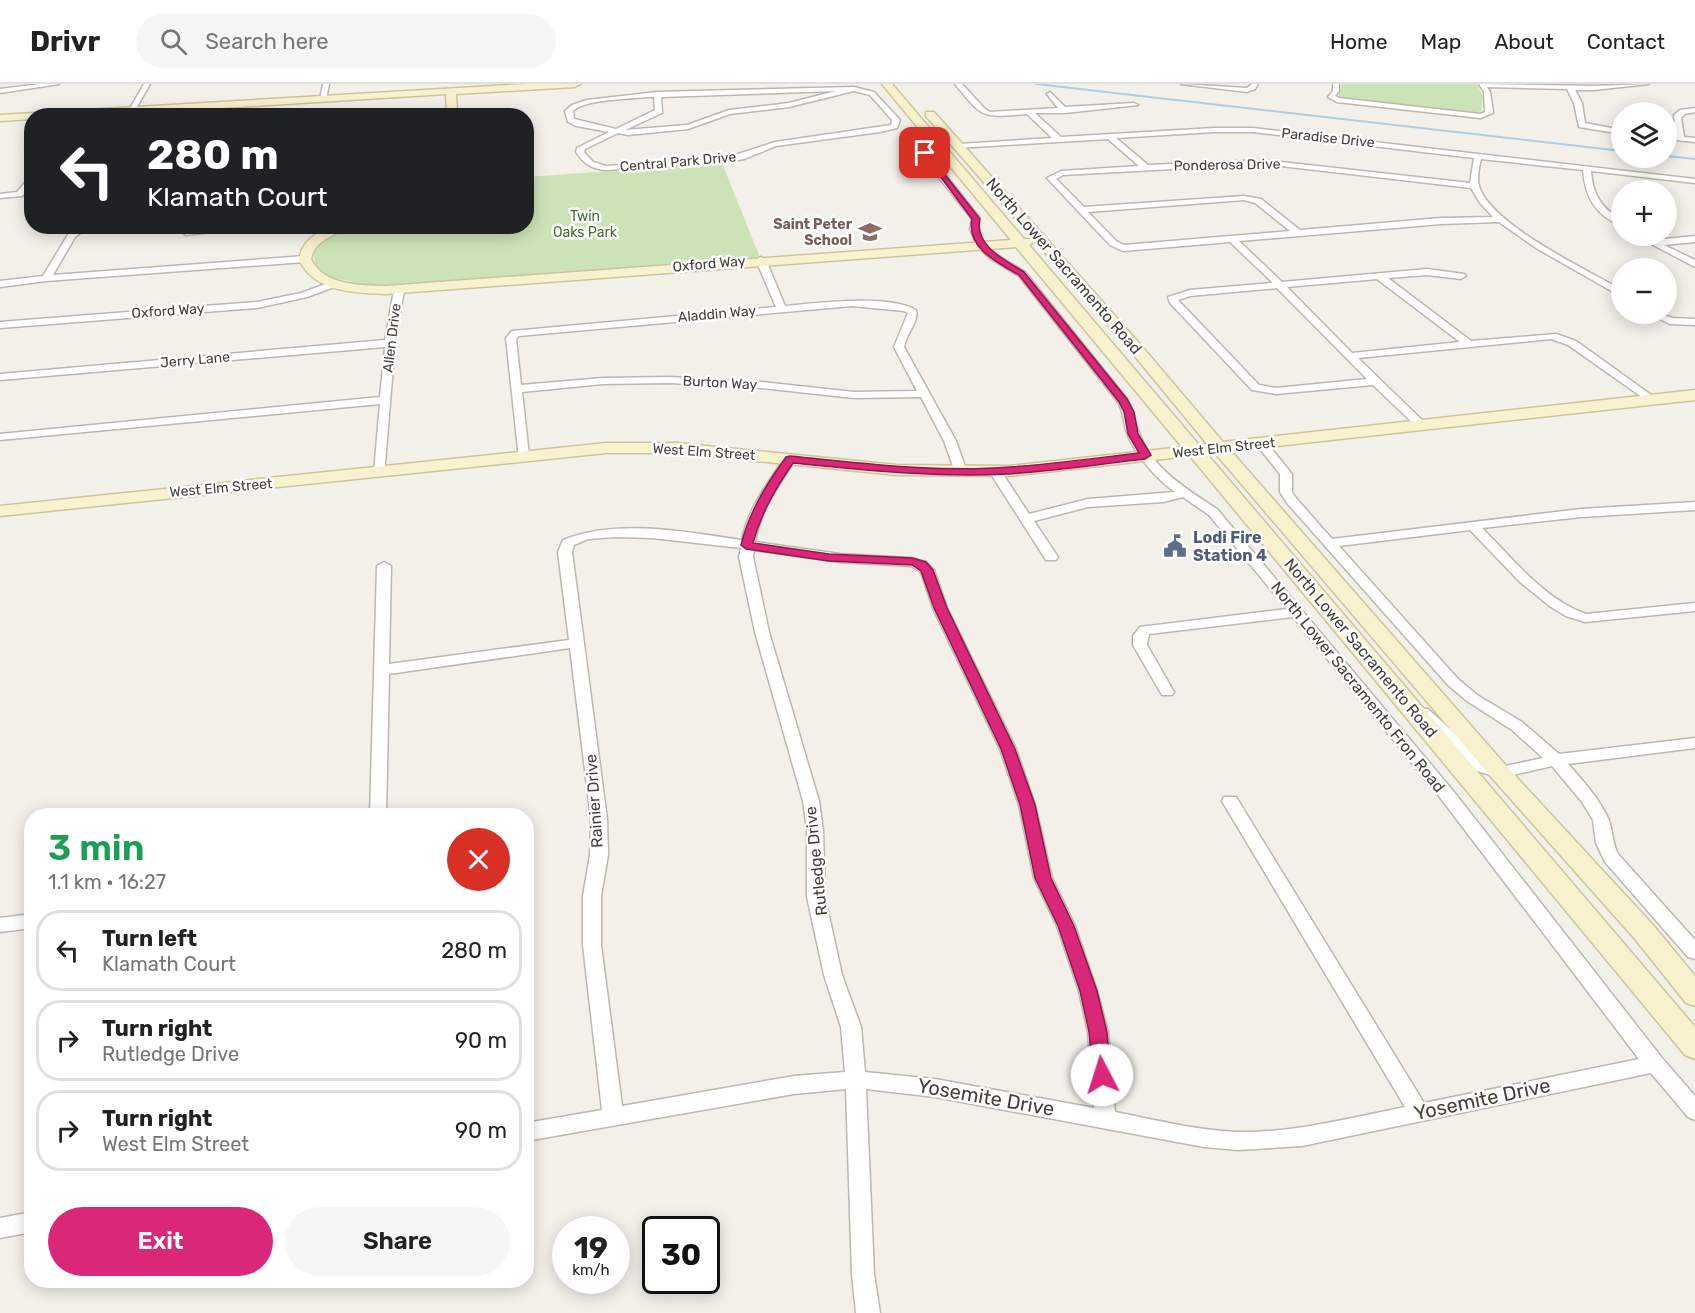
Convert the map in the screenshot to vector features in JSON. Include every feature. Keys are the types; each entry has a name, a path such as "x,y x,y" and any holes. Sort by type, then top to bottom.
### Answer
{"main road":[{"path":"212,108 507,86 575,84"},
{"name":"North Lower Sacramento Road","path":"887,84 1330,609 1387,681 1695,1047"},
{"name":"North Lower Sacramento Road","path":"903,84 1073,276 1219,449 1500,773 1644,932 1695,995"},
{"path":"451,91 452,108"},
{"path":"0,118 24,116"},
{"path":"933,138 946,145 960,147"},
{"path":"305,260 309,247 329,234"},
{"path":"1020,240 1033,242 1058,268 1073,276"},
{"name":"Oxford Way","path":"399,290 1020,240"},
{"name":"Allen Drive","path":"305,260 309,270 334,284 399,290"},
{"name":"West Elm Street","path":"0,511 606,448 678,448 897,470 995,471 1219,449 1695,395"}],"street":[{"path":"0,91 56,84"},
{"path":"132,108 147,84"},
{"path":"323,99 326,84"},
{"path":"648,84 657,94"},
{"path":"657,94 659,84"},
{"path":"958,84 980,109 989,114 1134,105"},
{"path":"1184,84 1247,90 1251,90 1254,84"},
{"path":"1336,84 1336,91 1331,97 1334,99 1485,115 1488,113 1488,98 1483,85 1646,84"},
{"path":"1568,86 1579,102 1584,127 1611,131"},
{"path":"780,89 789,105"},
{"name":"Central Park Drive","path":"780,89 854,89 872,93 896,120 894,126 880,130 775,144 741,157 726,160 606,168 591,166 580,152 581,148 659,111 657,94 780,89"},
{"path":"657,94 587,102 570,109 573,122 628,133 688,128 729,112 789,105 854,89"},
{"path":"1050,94 1065,111"},
{"path":"1680,138 1677,117 1683,112 1695,110"},
{"path":"1030,113 1059,140"},
{"name":"Paradise Drive","path":"960,147 1214,130 1253,130 1695,181"},
{"path":"1110,137 1145,167"},
{"path":"1677,138 1695,140"},
{"path":"908,142 918,146 976,219 974,229 980,244"},
{"path":"1478,155 1475,186 1490,210 1526,237 1611,287"},
{"name":"Ponderosa Drive","path":"1082,210 1051,177 1061,173 1145,167 1264,162 1475,186"},
{"path":"1587,168 1588,190 1594,203 1611,216"},
{"path":"1365,186 1370,174"},
{"path":"0,196 19,194 24,189"},
{"path":"1082,210 1244,198 1258,201 1299,234"},
{"path":"1082,210 1118,246 1233,240 1500,219"},
{"path":"46,278 73,234"},
{"path":"1677,241 1695,239"},
{"path":"1233,240 1422,426"},
{"name":"North Lower Sacramento Fron Road","path":"980,244 994,257 1022,274 1124,401 1129,412 1133,434 1145,455 1167,481 1213,512 1297,612 1448,796 1655,1064 1695,1112"},
{"path":"1661,246 1695,264"},
{"path":"0,284 46,278 305,260"},
{"path":"761,260 781,308"},
{"path":"1375,382 1285,390 1265,391 1256,388 1173,301 1173,297 1190,293 1379,276 1438,272 1461,276"},
{"path":"1379,276 1470,345"},
{"name":"Oxford Way","path":"0,326 257,305 304,295 334,284"},
{"name":"Allen Drive","path":"380,472 390,343 399,290"},
{"name":"Aladdin Way","path":"516,388 511,338 519,332 852,303 906,308 914,312 914,317 898,344 924,394"},
{"path":"1677,321 1695,322"},
{"path":"1351,356 1552,336 1572,343 1653,400"},
{"name":"Jerry Lane","path":"0,377 390,343"},
{"name":"Burton Way","path":"516,388 603,381 670,380 761,385 854,395 924,394"},
{"path":"516,388 523,456"},
{"path":"924,394 950,441 962,472"},
{"path":"0,437 385,400"},
{"path":"1262,444 1286,474 1287,492 1291,500 1453,682 1472,698 1517,726 1556,760 1588,798 1601,820 1604,843 1611,858 1687,933 1695,952"},
{"name":"Rutledge Drive","path":"790,459 766,494 746,545 749,577 762,632 811,801 816,897 833,975 850,1027 856,1080 862,1274 868,1313"},
{"path":"995,471 1051,557"},
{"path":"1026,519 1088,503 1163,498 1184,493"},
{"path":"1328,543 1581,513 1695,506"},
{"path":"1472,525 1544,594 1572,615 1585,618 1695,607"},
{"name":"Rainier Drive","path":"613,1117 592,945 592,896 599,855 599,819 565,552 568,543 587,535 647,534 746,545"},
{"path":"746,545 829,557 912,562 921,564 927,570 940,608 1008,749 1027,805 1039,866 1066,926 1091,1001 1098,1032 1105,1118"},
{"path":"378,808 384,566"},
{"path":"1167,692 1140,645 1140,636 1146,630 1297,612"},
{"path":"381,670 578,643"},
{"path":"1387,681 1452,737 1480,766 1500,773 1556,760 1695,743"},
{"path":"1230,801 1419,1112"},
{"path":"0,925 24,922"},
{"name":"Yosemite Drive","path":"534,1131 794,1085 856,1080 910,1084 1204,1138 1238,1141 1302,1137 1655,1064"},
{"path":"0,1228 24,1224"}],"green space":[{"path":"1342,84 1477,84 1483,97 1481,111 1478,113 1463,112 1344,99 1338,97"},
{"name":"Twin Oaks Park","path":"722,163 761,260 399,290 317,275 312,244 331,234 534,234 534,176"}],"waterway":[{"path":"1036,84 1611,150"},
{"path":"1677,157 1695,159"}],"place":[{"name":"Saint Peter School","path":"870,232"},
{"name":"Lodi Fire Station 4","path":"1175,546"}],"route":[{"path":"925,153 976,219 974,229 976,238 982,246 994,257 1022,274 1124,401 1129,412 1133,434 1145,455 1009,471 962,472 867,468 790,459 766,494 746,545 857,560 912,562 921,564 927,570 940,608 1008,749 1027,805 1039,866 1066,926 1088,991 1098,1032 1102,1075"}]}
